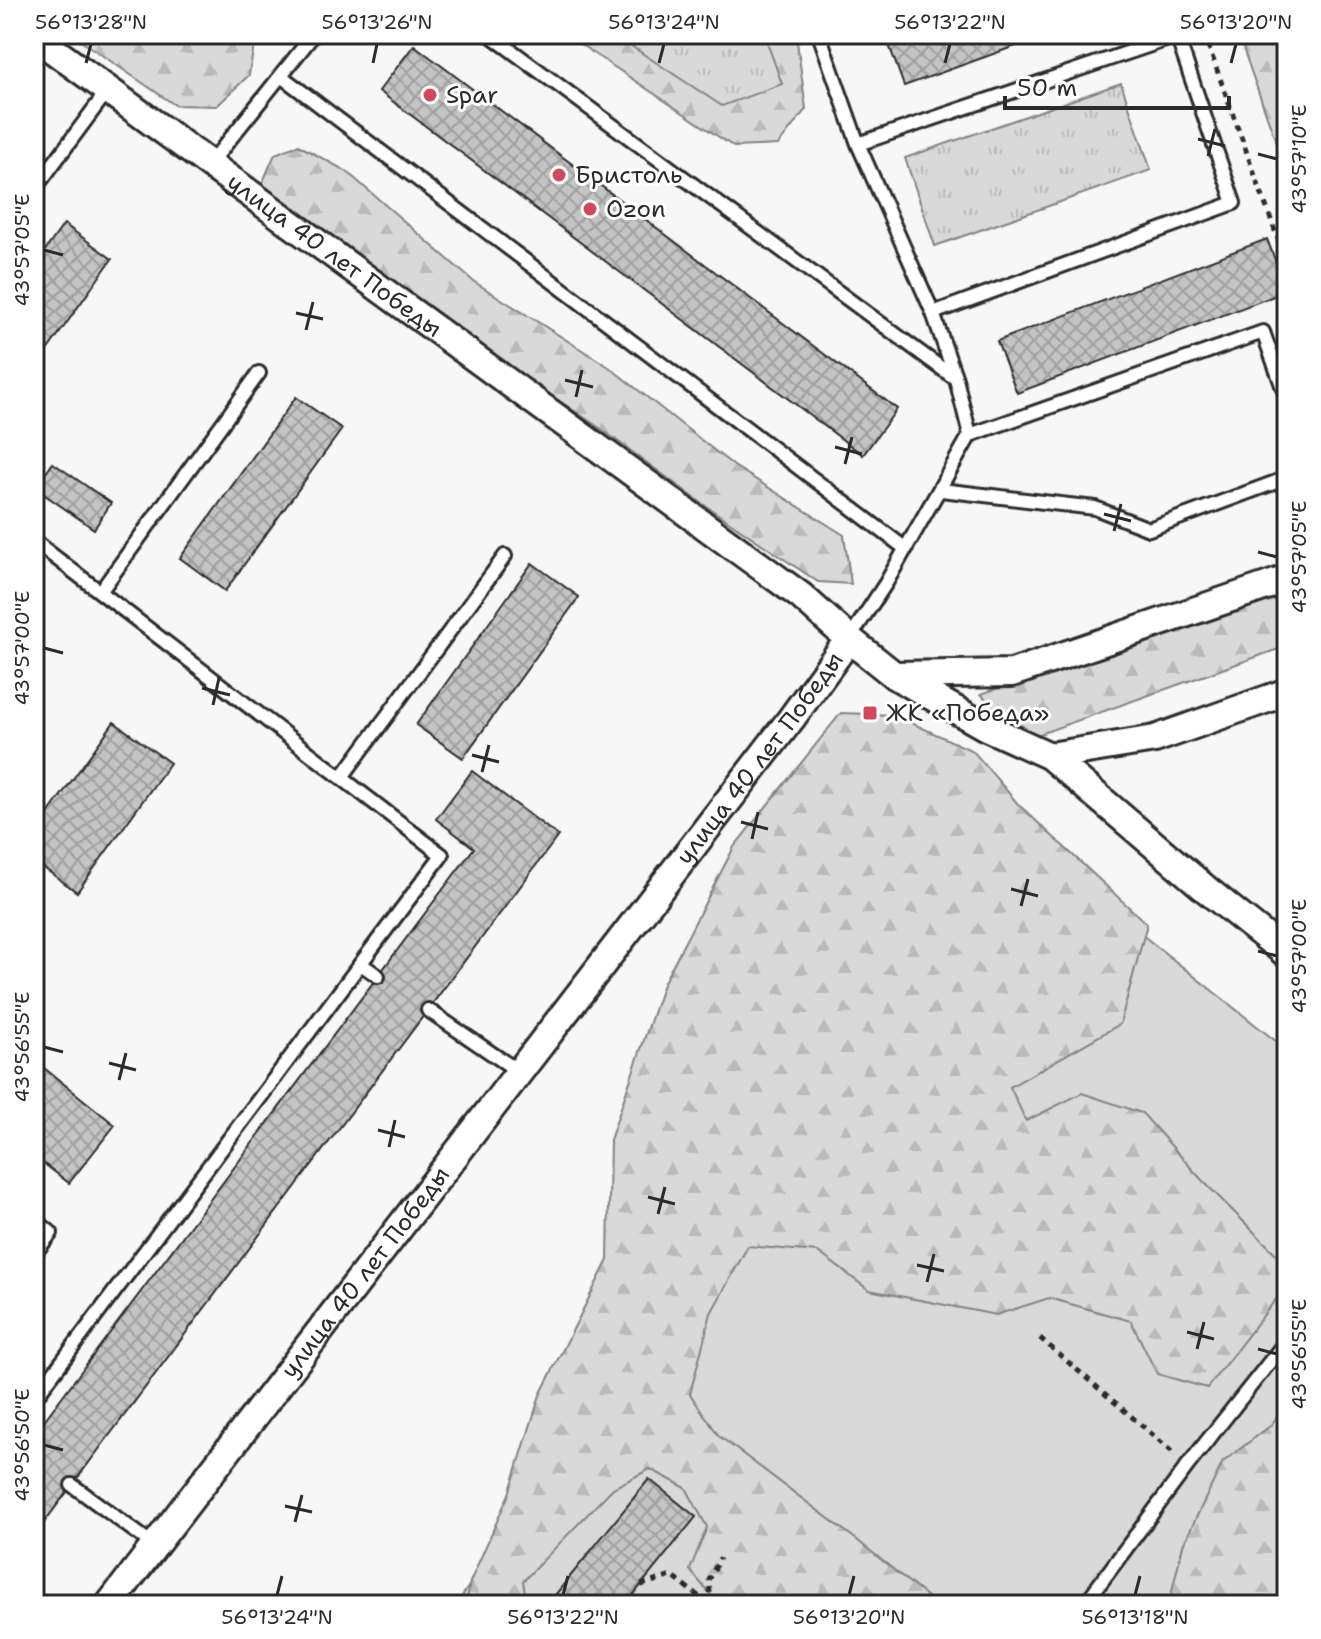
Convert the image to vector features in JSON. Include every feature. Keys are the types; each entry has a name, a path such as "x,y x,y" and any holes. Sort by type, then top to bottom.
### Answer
{"street":[{"name":"улица 40 лет Победы","path":"34,36 801,596 849,639 791,719 109,1605"},
{"path":"894,675 1012,673 1287,579"},
{"path":"849,639 894,675 986,727 1050,756 1287,954"},
{"path":"1050,756 1155,739 1279,695"}],"lane":[{"path":"210,164 315,34"},
{"path":"489,34 956,379"},
{"path":"819,34 858,144 933,313 956,379 970,435 941,490 849,639"},
{"path":"858,144 1177,36 1234,203 933,313"},
{"path":"281,76 906,549"},
{"path":"34,190 108,90"},
{"path":"970,435 1263,332 1287,399"},
{"path":"100,592 259,373"},
{"path":"941,490 1095,508 1149,529 1287,478"},
{"path":"34,541 442,855 34,1399"},
{"path":"342,777 505,556"},
{"path":"361,964 378,976"},
{"path":"428,1010 519,1072"},
{"path":"34,1219 51,1233 34,1254"},
{"path":"1084,1605 1188,1465 1287,1340"},
{"path":"72,1485 155,1546"}],"path":[{"path":"1204,34 1287,264"},
{"path":"1040,1338 1188,1465"},
{"path":"711,1605 709,1580 720,1558"},
{"path":"641,1585 672,1576 711,1605"}],"green space":[{"path":"71,34 256,34 249,75 217,106 175,105"},
{"path":"565,34 796,34 806,109 778,145 734,147"},
{"path":"613,34 764,34 782,84 722,106"},
{"path":"1238,34 1287,34 1287,173"},
{"path":"1121,83 1151,170 935,246 905,158"},
{"path":"298,145 346,171 473,281 609,367 734,466 844,535 851,584 818,582 703,504 597,426 495,358 262,184 275,154"},
{"path":"1287,588 1287,646 1037,735 999,714 981,694"},
{"path":"841,713 894,715 973,751 1018,804 1147,924 1120,1024 1010,1087 1026,1121 1082,1093 1142,1113 1201,1179 1287,1265 1287,1285 1207,1388 1157,1374 1131,1321 1049,1298 996,1315 869,1290 818,1252 748,1246 711,1313 690,1394 719,1436 937,1605 719,1605 690,1570 707,1527 686,1488 650,1469 613,1488 523,1581 527,1605 466,1605 470,1582 509,1494 540,1395 608,1260 610,1140 663,984 734,847"},
{"path":"990,814 1287,1050 1287,1605 456,1605"},
{"path":"1287,1404 1287,1605 1176,1605 1170,1599 1183,1545 1223,1462 1270,1426"}],"building":[{"path":"885,34 1049,34 904,86"},
{"path":"414,45 897,409 863,455 379,91"},
{"path":"64,224 112,259 34,369 34,266"},
{"path":"1267,239 1287,291 1017,393 997,341"},
{"path":"296,397 342,429 225,591 180,558"},
{"path":"53,463 111,503 94,529 35,488"},
{"path":"532,563 579,597 463,758 416,725"},
{"path":"114,722 170,763 77,892 34,861 34,833"},
{"path":"472,771 558,836 34,1536 34,1434 474,848 436,819"},
{"path":"34,1060 115,1125 69,1183 34,1156"},
{"path":"649,1479 696,1517 625,1605 547,1605"}],"place":[{"name":"Spar","path":"430,95"},
{"name":"Бристоль","path":"559,175"},
{"name":"Ozon","path":"590,209"},
{"name":"ЖК «Победа»","path":"870,713"}]}
